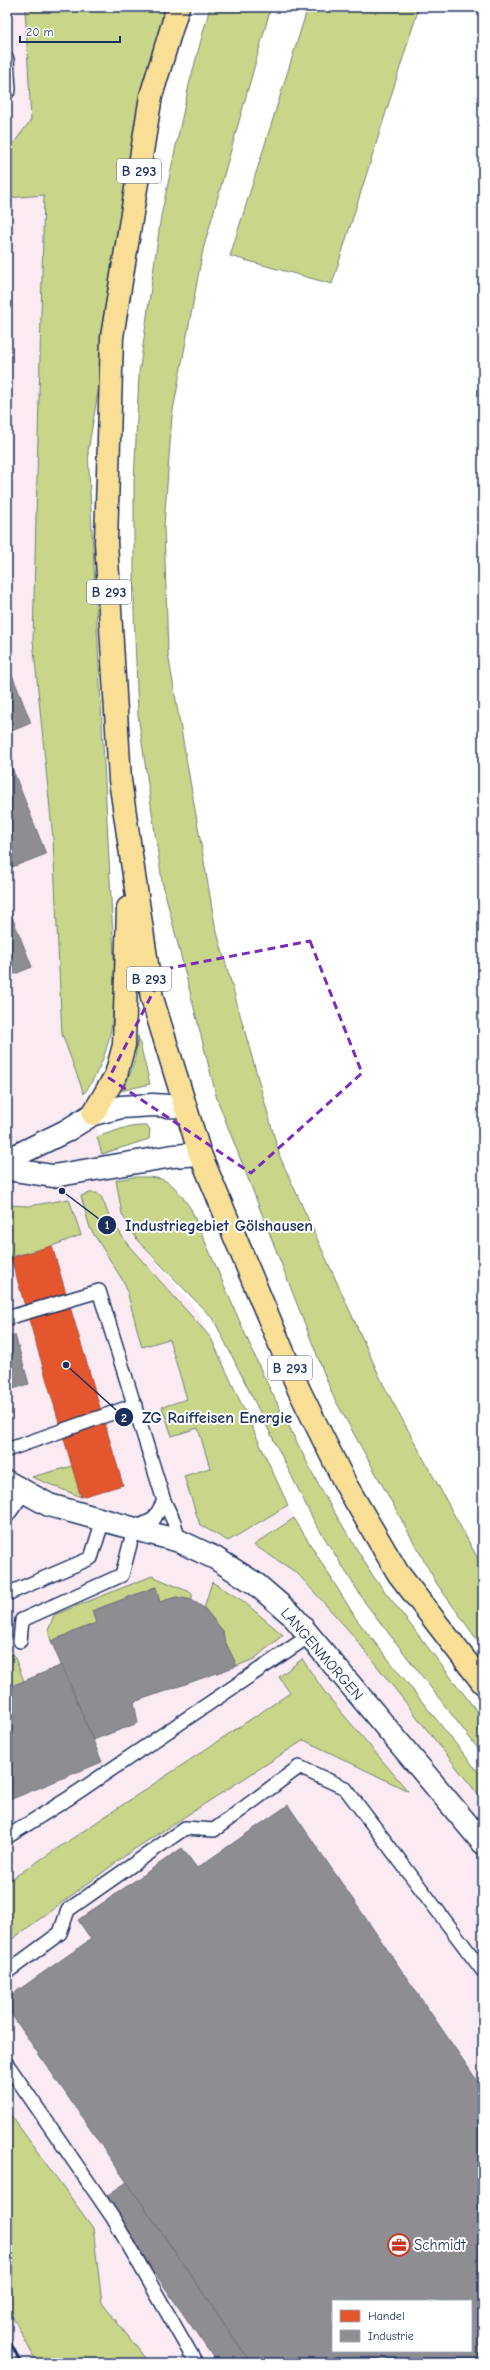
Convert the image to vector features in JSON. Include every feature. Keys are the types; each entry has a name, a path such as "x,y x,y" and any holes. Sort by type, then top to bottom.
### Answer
{"main road":[{"name":"B 293","path":"178,7 151,96 112,337 106,542 120,780 152,998 184,1107 200,1154 299,1390 346,1485 398,1573 483,1683"},
{"path":"93,1114 116,1075 124,1045 130,847"}],"street":[{"path":"7,1160 66,1131 93,1114 129,1106 152,1105 184,1107"},
{"path":"7,1169 53,1176 173,1156 200,1154"},
{"name":"LANGENMORGEN","path":"16,1487 49,1505 179,1541 215,1558 256,1584 292,1615 483,1843"}],"lane":[{"path":"7,59 9,90 7,92"},
{"path":"7,1318 99,1291 164,1501 174,1522 179,1541"},
{"path":"7,1450 135,1405"},
{"path":"7,1516 16,1487"},
{"path":"20,1641 22,1620 122,1575 134,1529 154,1519 164,1501"},
{"path":"7,1594 91,1558 103,1520"},
{"path":"7,1837 89,1784 309,1636"},
{"path":"7,1972 60,1933 68,1910 185,1828 214,1830 299,1767 345,1788 483,1971"},
{"path":"7,2064 113,2218 196,2363"}],"highlighted area":[{"path":"310,941 362,1073 251,1173 109,1078 165,969"}],"shaded area":[{"path":"7,7 77,7 44,195 33,640 53,839 62,1034 116,1180 122,1214 138,1241 198,1312 294,1518 254,1545 297,1573 351,1633 483,1801 483,2363 7,2363"}],"green space":[{"path":"25,7 164,7 88,451 115,976 112,1024 106,1051 84,1094 62,1034 53,839 33,640 44,195 7,198 7,152 31,120"},
{"path":"210,7 271,7 203,250 172,416 164,526 168,654 215,925 280,1157 383,1384 483,1568 483,1648 437,1584 333,1396 217,1099 162,881 138,715 134,612 134,483 139,374 161,216 189,85"},
{"path":"308,7 419,7 332,284 230,256"},
{"path":"138,1036 150,1084 121,1091 133,1065"},
{"path":"147,1126 150,1129 149,1139 102,1154 97,1137 124,1128"},
{"path":"134,1177 155,1178 168,1182 179,1192 191,1209 263,1375 321,1490 373,1576 483,1719 483,1755 366,1604 314,1521 214,1320 138,1241 122,1214 116,1180"},
{"path":"90,1193 97,1193 102,1198 109,1216 128,1245 211,1338 288,1505 228,1541 200,1525 184,1476 210,1468 198,1428 172,1436 162,1407 187,1399 169,1339 142,1347 125,1284 90,1228 81,1196"},
{"path":"69,1199 81,1235 52,1246 7,1258 7,1205 29,1206"},
{"path":"72,1466 81,1497 32,1477"},
{"path":"294,1518 357,1620 483,1778 483,1801 351,1633 297,1573 254,1545"},
{"path":"152,1576 192,1593 192,1600 176,1597 160,1602 155,1587 92,1611 96,1623 51,1641 48,1631 54,1615"},
{"path":"212,1582 243,1601 283,1635 254,1659 237,1666 224,1639 223,1631 204,1608"},
{"path":"13,1653 24,1681 7,1688 7,1656"},
{"path":"302,1659 326,1694 408,1791 304,1740 133,1850 7,1943 7,1882 290,1693 279,1677"},
{"path":"7,2110 93,2228 102,2303 149,2363 37,2363 7,2306"}],"building: Handel":[{"path":"52,1246 123,1485 81,1497 11,1258"}],"building: Industrie":[{"path":"7,662 31,723 7,733"},
{"path":"7,755 46,854 7,869"},
{"path":"7,904 32,967 7,977"},
{"path":"15,1335 29,1384 7,1391 7,1337"},
{"path":"156,1587 160,1602 176,1597 192,1600 204,1608 223,1631 224,1639 237,1666 134,1702 138,1723 93,1740 51,1641 96,1623 92,1611"},
{"path":"62,1665 102,1762 7,1801 7,1688"},
{"path":"288,1805 483,2089 483,2363 251,2363 7,2008 7,1998 91,1939 78,1920 182,1848 197,1868"},
{"path":"127,2182 251,2363 217,2363 103,2198"}],"railway":[{"path":"7,2336 21,2363"}],"place":[{"name":"Industriegebiet Gölshausen","path":"62,1191"},
{"name":"ZG Raiffeisen Energie","path":"66,1365"},
{"name":"Schmidt","path":"399,2245"}]}
